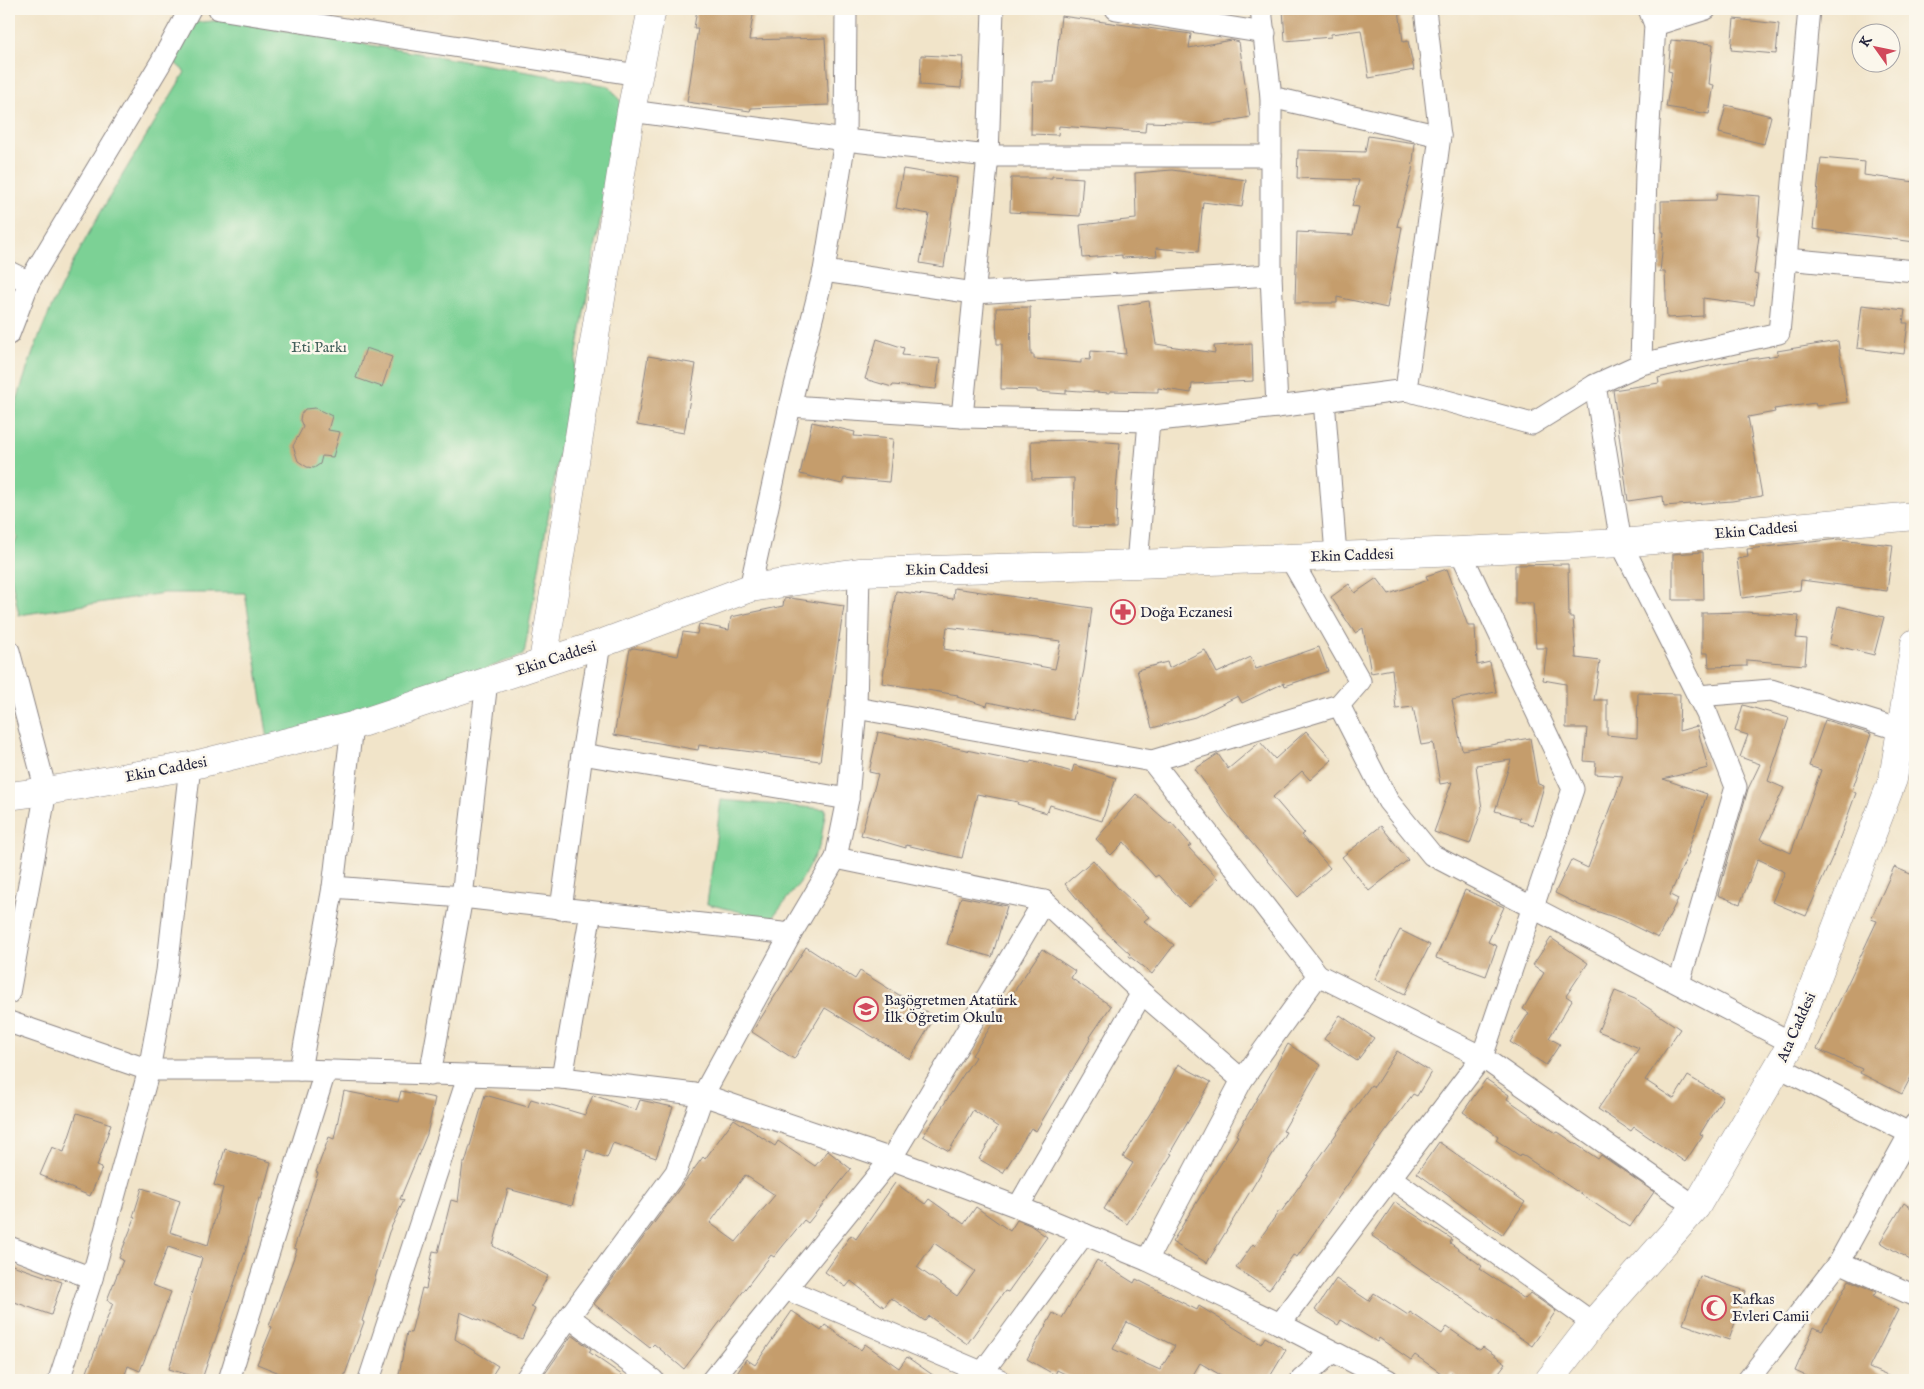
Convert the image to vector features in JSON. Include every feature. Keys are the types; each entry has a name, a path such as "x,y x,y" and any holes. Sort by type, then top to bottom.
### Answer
{"street":[{"path":"9,334 29,282 160,64 190,9"},
{"path":"220,9 638,75"},
{"path":"543,662 631,111 652,9"},
{"path":"750,588 790,406 824,271 845,140 846,9"},
{"path":"962,417 988,156 993,9"},
{"path":"1116,9 1265,33"},
{"path":"1261,9 1271,97 1271,275 1277,408"},
{"path":"1406,390 1440,136 1425,9"},
{"path":"1641,364 1652,17 1706,9"},
{"path":"790,406 962,417 1149,421 1277,408 1406,390 1532,424 1595,385 1641,364 1779,333 1809,9"},
{"path":"1271,97 1440,136"},
{"path":"631,111 845,140 988,156 1271,156"},
{"path":"1786,259 1915,270"},
{"path":"824,271 974,293 1271,275"},
{"path":"9,272 29,282"},
{"path":"1595,385 1621,543 1698,696 1736,787 1678,983"},
{"path":"1324,400 1336,555"},
{"path":"1136,564 1149,421"},
{"name":"Ekin Caddesi","path":"9,796 190,766 352,726 600,644 750,588 859,572 1136,564 1621,543 1915,516"},
{"path":"1280,1324 1482,1057 1572,789 1460,551"},
{"path":"856,708 1152,761 1339,705 1360,681 1290,558"},
{"path":"526,1380 568,1317 676,1172 703,1095 791,934 836,858 848,799 856,708 859,572"},
{"name":"Ata Caddesi","path":"1548,1380 1593,1323 1696,1207 1792,1043 1893,779 1915,643"},
{"path":"561,909 582,754 600,644"},
{"path":"9,651 46,791 9,993"},
{"path":"430,1075 462,897 487,681"},
{"path":"1698,696 1771,690 1901,730"},
{"path":"1339,705 1388,801 1432,855 1533,906 1792,1043"},
{"path":"300,1070 333,887 352,726"},
{"path":"582,754 848,799"},
{"path":"1152,761 1318,975 1482,1057 1696,1207"},
{"path":"59,1380 92,1278 149,1070 167,971 190,766"},
{"path":"836,858 1044,901 1142,994 1242,1080"},
{"path":"333,887 462,897 791,934"},
{"path":"712,1380 891,1159 1044,901"},
{"path":"562,1078 591,912"},
{"path":"1147,1260 1242,1080 1318,975"},
{"path":"1018,1206 1142,994"},
{"path":"9,1022 149,1070 300,1070 468,1077 562,1078 703,1095 891,1159 1018,1206 1147,1260 1280,1324 1388,1380"},
{"path":"1751,1379 1839,1262 1914,1131 1779,1067"},
{"path":"229,1380 325,1072"},
{"path":"368,1380 468,1077"},
{"path":"1391,1178 1593,1323"},
{"path":"786,1289 987,1378 1084,1234"},
{"path":"9,1247 92,1278"},
{"path":"1839,1262 1915,1296"},
{"path":"568,1317 653,1380"},
{"path":"1301,1380 1332,1352"}],"green space":[{"name":"Eti Parkı","path":"224,20 609,86 621,102 524,654 403,701 268,739 245,593 164,593 19,615 9,568 9,551 17,539 8,489 7,464 10,429 27,369 42,330 59,291 98,217 185,72 172,60 192,23"},
{"path":"721,800 826,809 820,845 801,881 771,919 707,904"}],"building":[{"path":"697,9 754,9 749,40 825,38 829,105 751,108 750,111 687,102 698,28 694,28"},
{"path":"1283,9 1399,9 1403,42 1408,41 1414,70 1369,78 1361,30 1331,34 1331,37 1285,41"},
{"path":"1061,16 1191,34 1189,48 1231,40 1239,42 1250,117 1213,124 1146,122 1145,132 1059,126 1058,135 1031,134 1032,82 1054,82"},
{"path":"1734,19 1779,24 1776,54 1731,50"},
{"path":"1671,40 1713,44 1709,84 1714,85 1709,114 1666,107 1672,72 1668,71"},
{"path":"921,55 963,57 961,88 920,85"},
{"path":"1726,105 1771,116 1764,144 1719,133"},
{"path":"1368,136 1415,143 1412,171 1397,226 1402,227 1387,308 1337,297 1337,303 1295,303 1297,232 1353,235 1359,207 1352,206 1359,180 1297,178 1298,150 1365,152"},
{"path":"1821,158 1865,162 1864,175 1915,182 1915,242 1813,229"},
{"path":"903,169 957,178 944,267 920,263 929,214 896,208"},
{"path":"1172,170 1246,180 1242,207 1203,202 1198,252 1156,248 1157,256 1122,258 1122,255 1083,258 1080,225 1136,219 1135,173"},
{"path":"1052,176 1083,178 1080,216 1010,212 1011,178 1052,178"},
{"path":"1717,193 1760,196 1757,236 1759,236 1754,274 1758,275 1754,305 1703,298 1703,316 1667,318 1665,272 1660,272 1664,232 1662,232 1661,201 1716,200"},
{"path":"1149,301 1156,344 1215,353 1214,346 1252,344 1253,381 1192,384 1191,393 1158,388 1158,392 1110,391 1110,393 1066,390 1066,394 1037,392 1037,390 1001,389 1002,344 997,344 996,308 1030,307 1031,355 1034,355 1034,359 1081,363 1081,359 1090,360 1091,351 1126,354 1118,306"},
{"path":"1862,305 1905,310 1903,323 1908,323 1904,354 1857,348"},
{"path":"877,339 904,348 902,355 940,359 936,389 893,385 892,387 865,379"},
{"path":"1838,341 1847,402 1816,406 1815,403 1774,409 1775,412 1748,417 1762,496 1732,501 1664,506 1663,496 1628,501 1613,390 1659,383 1658,378 1723,363 1778,355 1777,351"},
{"path":"366,348 392,357 382,387 356,378"},
{"path":"648,356 696,364 684,433 637,425"},
{"path":"315,408 332,416 328,430 340,432 333,457 322,456 320,464 314,468 307,467 298,461 293,446 303,427 300,420 301,414 305,409"},
{"path":"812,422 855,432 854,436 893,439 889,482 844,478 842,484 800,474"},
{"path":"1082,440 1120,443 1116,491 1116,528 1073,527 1074,478 1032,479 1031,441"},
{"path":"1839,539 1893,545 1887,591 1801,580 1800,590 1742,598 1737,559 1748,557 1747,549"},
{"path":"1703,552 1704,600 1673,600 1673,554"},
{"path":"1568,564 1569,617 1573,617 1576,658 1600,661 1594,700 1607,700 1607,735 1637,738 1638,693 1680,694 1679,731 1697,726 1708,768 1663,779 1707,794 1689,852 1670,895 1678,899 1658,938 1622,920 1579,905 1555,893 1571,860 1588,868 1623,776 1595,774 1596,762 1584,761 1587,728 1566,728 1566,684 1543,680 1547,648 1536,648 1533,603 1515,603 1515,565"},
{"path":"1447,569 1468,626 1475,626 1477,665 1490,662 1496,692 1452,700 1462,750 1530,738 1538,784 1544,786 1533,825 1519,821 1520,818 1495,811 1511,760 1476,765 1482,809 1470,844 1434,832 1452,782 1440,784 1433,743 1421,745 1413,707 1396,709 1392,669 1371,673 1363,628 1355,633 1331,597 1349,584 1355,593 1377,578 1389,594 1428,580 1426,576"},
{"path":"954,588 1092,608 1084,670 1073,720 988,702 987,706 957,697 958,695 882,683 896,591 953,599","holes":["947,627 1061,641 1055,669 944,649"]},
{"path":"790,598 844,606 820,761 699,745 698,750 614,735 630,649 634,648 678,656 683,632 697,634 699,624 729,630 731,617 783,606 784,599"},
{"path":"1838,606 1884,617 1874,655 1829,644"},
{"path":"1746,612 1799,616 1796,638 1807,639 1805,665 1747,660 1747,666 1709,667 1708,653 1702,653 1702,613"},
{"path":"1319,647 1328,671 1285,686 1284,683 1242,703 1238,696 1195,717 1152,728 1137,670 1167,662 1169,668 1205,650 1217,673 1251,657 1256,669"},
{"path":"1743,705 1789,718 1768,781 1784,788 1760,839 1791,853 1821,770 1809,766 1825,720 1871,734 1852,791 1856,793 1835,851 1806,916 1772,902 1785,872 1758,859 1740,904 1718,895 1748,789 1760,764 1740,757 1748,735 1735,731"},
{"path":"1306,731 1332,760 1310,780 1302,771 1273,797 1304,833 1301,835 1330,868 1298,897 1226,813 1195,769 1218,754 1228,769 1260,742 1275,759"},
{"path":"878,732 1030,763 1031,760 1072,772 1074,765 1116,778 1102,821 1050,805 1047,813 1017,804 1018,802 977,794 962,858 906,845 906,848 861,835 878,774 869,772"},
{"path":"1136,794 1170,824 1171,822 1191,845 1188,847 1218,879 1188,907 1158,875 1155,877 1124,842 1111,855 1096,839"},
{"path":"1381,826 1408,860 1369,891 1342,857"},
{"path":"1093,860 1117,887 1149,917 1144,921 1174,945 1152,974 1129,956 1130,954 1098,924 1065,884"},
{"path":"1894,867 1915,876 1915,1069 1902,1094 1860,1073 1862,1069 1817,1049 1877,921 1871,919"},
{"path":"1465,890 1504,907 1488,942 1497,946 1486,976 1436,958"},
{"path":"961,897 1007,906 992,957 947,944"},
{"path":"1400,930 1430,945 1405,994 1375,979"},
{"path":"1551,938 1588,963 1566,996 1572,1000 1549,1038 1560,1044 1546,1065 1510,1042 1529,1013 1523,1009 1544,973 1533,965"},
{"path":"806,947 855,979 860,971 935,1017 910,1059 825,1008 794,1059 752,1032"},
{"path":"1042,949 1075,971 1071,978 1111,1006 1090,1037 1036,1131 1031,1128 1003,1173 979,1159 998,1127 973,1110 949,1151 923,1136 975,1057 972,1055"},
{"path":"1615,991 1635,999 1680,1029 1645,1080 1674,1099 1688,1076 1723,1097 1700,1134 1703,1135 1685,1162 1634,1127 1631,1131 1598,1109 1639,1048 1598,1031"},
{"path":"1340,1015 1374,1038 1357,1061 1324,1039"},
{"path":"1288,1044 1321,1065 1283,1131 1286,1132 1207,1263 1172,1242 1238,1136 1236,1135"},
{"path":"1397,1051 1431,1072 1417,1096 1413,1094 1297,1257 1293,1255 1269,1290 1236,1268 1253,1244 1255,1246 1279,1211 1281,1212 1371,1085 1374,1087"},
{"path":"1178,1064 1211,1082 1170,1153 1172,1154 1127,1224 1104,1209 1133,1163 1123,1157 1160,1098"},
{"path":"1486,1079 1509,1095 1507,1099 1556,1133 1558,1132 1598,1159 1601,1155 1654,1192 1630,1227 1521,1154 1520,1156 1496,1140 1498,1136 1463,1112"},
{"path":"344,1091 398,1102 401,1091 435,1098 427,1134 400,1199 404,1200 389,1232 362,1321 364,1322 343,1380 297,1380 257,1364 272,1327 269,1326 297,1249 294,1248 318,1173 316,1172 329,1137 334,1139"},
{"path":"485,1095 528,1107 531,1099 585,1115 593,1095 636,1110 640,1100 673,1107 656,1158 613,1143 607,1158 587,1150 572,1206 508,1189 493,1246 548,1276 531,1307 535,1309 522,1339 460,1312 455,1339 498,1366 489,1380 398,1380 407,1332 411,1333 422,1288 426,1289 433,1251 438,1252 451,1200 458,1202 463,1163 465,1163"},
{"path":"77,1113 111,1124 97,1166 102,1168 90,1196 40,1175 52,1147 64,1152"},
{"path":"734,1119 775,1146 778,1141 815,1166 828,1151 851,1169 808,1223 804,1220 774,1257 771,1255 684,1369 654,1344 650,1348 594,1304 703,1157 705,1159","holes":["745,1175 775,1195 736,1242 710,1223"]},
{"path":"1439,1142 1525,1202 1502,1235 1417,1173"},
{"path":"225,1149 271,1162 261,1199 259,1198 247,1246 202,1379 169,1369 202,1258 168,1247 152,1285 171,1292 140,1371 128,1366 123,1380 84,1380 113,1303 107,1300 123,1260 119,1258 135,1218 133,1217 142,1188 180,1201 170,1232 208,1245 223,1188 214,1185"},
{"path":"895,1183 925,1204 929,1199 964,1224 976,1207 1010,1231 1017,1220 1030,1225 1047,1237 1008,1292 1005,1291 967,1344 929,1316 925,1321 891,1298 884,1307 851,1281 846,1287 825,1272 851,1235 856,1239","holes":["934,1243 975,1271 957,1296 917,1267"]},
{"path":"1395,1202 1452,1239 1450,1243 1482,1266 1480,1269 1525,1299 1530,1293 1556,1311 1532,1346 1372,1236"},
{"path":"1904,1203 1915,1211 1915,1263 1880,1242"},
{"path":"1097,1260 1134,1283 1136,1279 1197,1310 1199,1306 1261,1344 1265,1337 1286,1350 1268,1380 1229,1380 1200,1363 1190,1380 1077,1380 1057,1370 1055,1375 1027,1359 1053,1313 1062,1318","holes":["1127,1322 1175,1346 1160,1370 1113,1349"]},
{"path":"9,1264 62,1282 51,1315 9,1300"},
{"name":"Kafkas Evleri Camii","path":"1700,1276 1746,1291 1729,1340 1683,1324"},
{"path":"1336,1279 1369,1301 1374,1293 1408,1315 1410,1312 1442,1334 1447,1327 1480,1350 1483,1347 1506,1363 1493,1380 1461,1380 1451,1373 1448,1378 1415,1355 1411,1360 1379,1338 1377,1342 1341,1320 1338,1325 1315,1310"},
{"path":"1849,1280 1876,1292 1873,1297 1898,1310 1869,1368 1897,1380 1815,1380 1795,1371 1814,1327 1822,1331"},
{"path":"792,1311 821,1331 825,1325 861,1350 865,1344 899,1368 907,1357 940,1380 733,1380 746,1359 755,1365"},
{"path":"572,1335 591,1349 589,1352 629,1380 551,1380 544,1375"}],"place":[{"name":"Doğa Eczanesi","path":"1123,612"},
{"name":"Başögretmen Atatürk İlk Öğretim Okulu","path":"866,1009"},
{"name":"Kafkas Evleri Camii","path":"1714,1308"}]}
